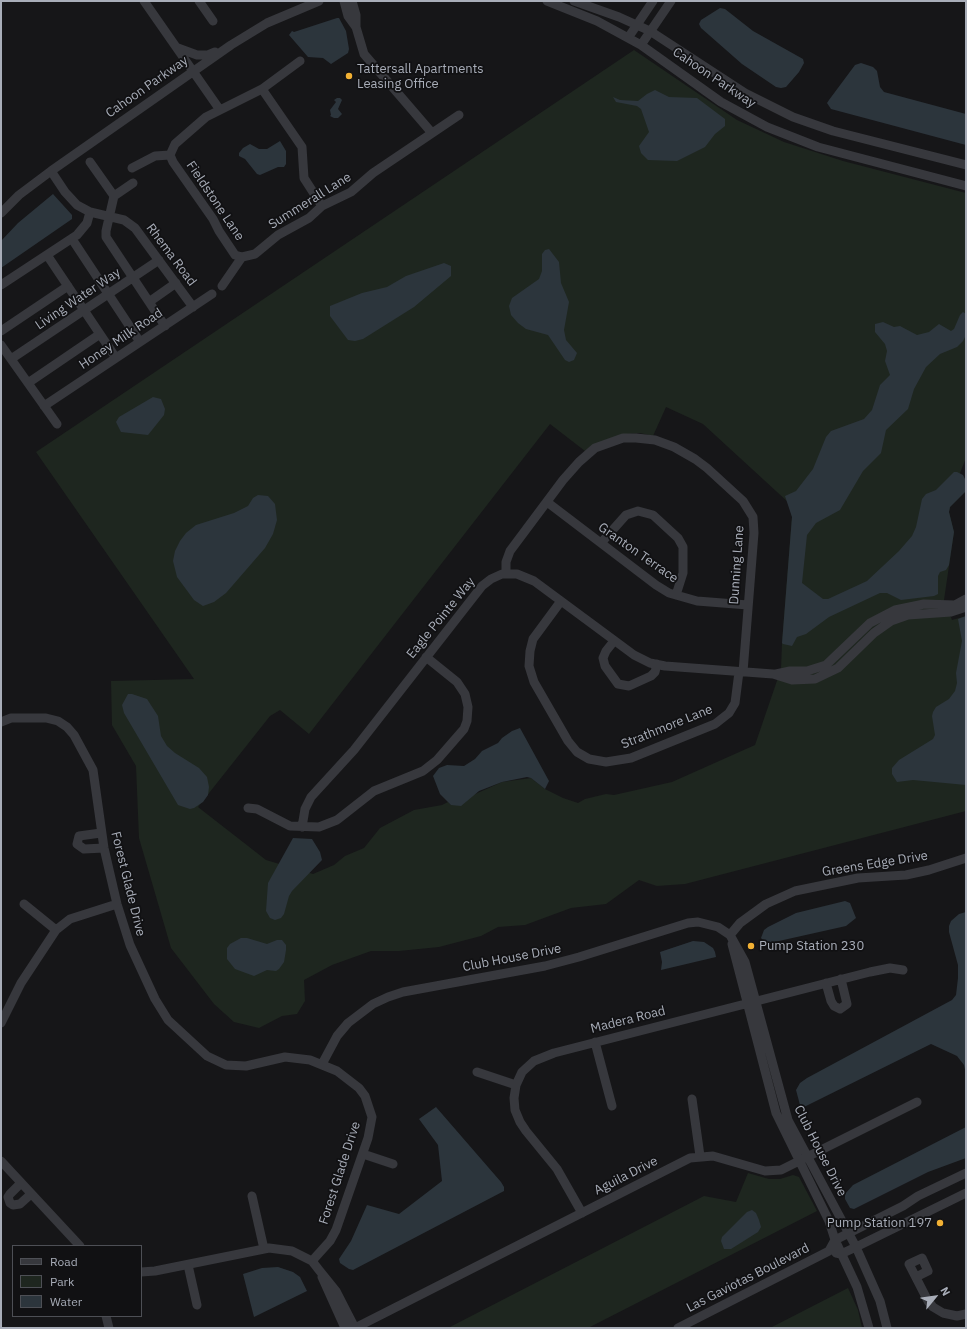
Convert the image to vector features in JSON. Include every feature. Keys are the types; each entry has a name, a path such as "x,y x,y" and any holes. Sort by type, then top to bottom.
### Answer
{"street":[{"path":"144,1 220,110"},
{"path":"198,1 213,21"},
{"name":"Cahoon Parkway","path":"1,212 50,171 193,70 231,45 277,18 319,1"},
{"path":"344,1 348,16 356,27"},
{"path":"352,1 356,15 356,27 364,54 432,133"},
{"name":"Cahoon Parkway","path":"547,1 584,15 641,45 721,102 748,118 778,132 844,155 966,186"},
{"name":"Cahoon Parkway","path":"574,1 637,24 736,88 783,113 833,131 966,165"},
{"path":"628,38 652,1"},
{"path":"641,45 671,1"},
{"path":"177,48 201,56 208,55 231,45"},
{"path":"132,168 154,156 170,155 175,144 206,118 262,89 300,61"},
{"path":"262,89 302,147 304,178 322,206"},
{"name":"Summerall Lane","path":"242,256 255,254 278,235 309,218 322,206 351,192 373,173 459,115"},
{"name":"Fieldstone Lane","path":"170,155 172,162 213,219 219,231 236,255 242,256"},
{"path":"90,162 114,196"},
{"name":"Rhema Road","path":"50,171 71,199 90,212 124,220 135,228 193,306"},
{"path":"133,183 114,196 106,237 165,326"},
{"path":"1,285 72,239 84,228 90,212"},
{"path":"72,239 140,342"},
{"path":"47,255 116,358"},
{"path":"222,286 242,256"},
{"name":"Living Water Way","path":"11,359 159,260"},
{"path":"148,302 176,283"},
{"path":"1,332 68,286"},
{"name":"Honey Milk Road","path":"44,406 212,294"},
{"path":"28,383 100,334"},
{"path":"1,345 57,424"},
{"name":"Dunning Lane","path":"506,574 506,562 510,551 579,462 595,448 623,438 642,438 655,440 680,450 707,468 743,501 751,513 754,533 741,672"},
{"name":"Granton Terrace","path":"547,502 656,585 676,596 697,601 748,606"},
{"path":"601,543 626,515 638,511 653,515 678,538 683,547 683,574 676,596"},
{"path":"506,574 517,574 528,577 639,658 657,664 772,674 792,680 805,680 820,677 838,668 874,633 891,621 908,615 951,612 966,607"},
{"name":"Eagle Pointe Way","path":"302,827 305,809 311,797 354,750 482,586 496,577 506,574"},
{"path":"772,674 790,671 807,671 826,665 870,623 895,610 924,604 955,605 966,599"},
{"name":"Strathmore Lane","path":"561,601 534,639 530,652 529,666 534,682 568,741 577,752 589,759 606,762 631,758 721,721 729,713 735,703 741,672"},
{"path":"614,641 606,651 603,658 605,666 618,684 629,686 651,676 655,672 657,664"},
{"path":"248,808 257,809 290,826 319,827 337,820 374,791 423,771 437,760 459,736 467,721 468,713 464,694 457,682 426,657"},
{"name":"Forest Glade Drive","path":"1,722 11,718 46,718 58,721 67,727 74,735 93,770 97,785 101,833 117,904 130,945 162,1013 207,1056 226,1065 234,1067 246,1066 285,1057 298,1058 322,1064 351,1080 365,1096 372,1117 371,1128 363,1154 336,1230 321,1252 312,1261"},
{"path":"101,833 79,836 77,844 84,850 104,848"},
{"name":"Greens Edge Drive","path":"730,935 740,923 766,904 795,891 858,878 906,875 929,870 966,858"},
{"path":"24,904 56,930"},
{"path":"1,1023 21,983 56,930 70,919 117,904"},
{"name":"Club House Drive","path":"322,1064 337,1036 348,1024 373,1004 388,997 403,992 572,959 688,923 708,924 718,927 730,935 745,962 751,1002 788,1120 829,1221 835,1240 857,1287 869,1328"},
{"name":"Madera Road","path":"582,1213 557,1169 520,1122 514,1106 516,1085 522,1072 540,1057 841,979 887,968 903,970"},
{"path":"826,983 831,1001 834,1006 840,1010 847,1004 841,979"},
{"path":"595,1042 612,1106"},
{"path":"477,1072 516,1085"},
{"path":"692,1099 700,1156"},
{"name":"Aguila Drive","path":"355,1328 690,1158 713,1156 773,1172 787,1168 916,1102"},
{"path":"363,1154 393,1164"},
{"name":"Club House Drive","path":"803,1160 849,1233 880,1301 887,1328"},
{"path":"1,1161 79,1245"},
{"path":"835,1240 903,1206 918,1196 966,1173"},
{"path":"21,1183 8,1197 10,1204 20,1204 32,1194"},
{"path":"841,1254 966,1193"},
{"path":"252,1196 264,1249"},
{"name":"Las Gaviotas Boulevard","path":"678,1328 829,1251 835,1240"},
{"path":"142,1272 188,1265 264,1249 292,1251 312,1261 336,1291 355,1328"},
{"name":"Las Gaviotas Boulevard","path":"829,1251 841,1254"},
{"path":"188,1265 197,1305"},
{"path":"319,1270 328,1294 345,1328"},
{"path":"916,1277 928,1301 933,1307 943,1313 952,1315 966,1314"},
{"path":"106,1317 109,1328"}],"green space":[{"path":"634,50 737,120 784,142 843,161 966,193 966,458 960,473 966,481 966,491 950,507 949,512 954,532 944,600 952,620 966,616 966,811 685,884 657,886 639,880 606,904 571,908 525,925 498,927 481,936 439,947 399,951 371,951 332,965 304,980 305,1001 297,1014 282,1016 259,1028 234,1022 214,1004 171,948 139,838 136,766 112,725 111,681 194,679 36,452","holes":["666,407 703,424 789,503 792,517 781,669 755,745 672,782 614,795 606,794 585,799 578,803 563,798 545,789 531,778 502,782 451,805 448,802 442,805 414,810 380,828 364,848 345,856 334,865 313,874 266,860 198,807 270,716 280,710 309,734 550,424 585,451 627,434 640,433 653,436"]},
{"path":"748,1173 769,1179 780,1179 793,1175 799,1177 817,1211 588,1328 448,1328 704,1196 736,1202"},
{"path":"848,1288 858,1310 862,1328 770,1328"}],"water":[{"path":"720,8 725,9 753,31 803,59 804,63 799,72 786,87 776,87 742,64 701,28 699,24 701,20"},
{"path":"339,18 346,31 349,49 348,53 331,64 323,58 308,57 289,35 292,31 294,32"},
{"path":"861,63 873,67 877,71 880,87 884,92 966,114 966,145 831,109 827,103 855,65"},
{"path":"655,90 669,97 697,98 725,119 725,126 715,134 705,147 677,161 648,160 641,153 639,146 649,132 641,109 637,106 616,102 613,97 620,100 638,101"},
{"path":"337,98 342,100 338,109 342,114 338,118 334,118 330,116 330,110 336,102 334,100"},
{"path":"280,141 286,151 286,164 284,167 278,167 260,175 257,174 245,159 239,156 239,153 243,148 250,144 259,149 267,149"},
{"path":"53,194 72,215 72,219 1,268 1,241 18,223"},
{"path":"549,249 559,262 561,283 569,302 564,330 566,340 577,353 574,360 569,362 565,360 548,335 526,329 518,323 511,315 509,306 512,298 539,279 542,271 542,254 545,250"},
{"path":"444,263 451,266 451,276 414,307 363,339 355,341 348,340 330,316 330,306 362,293 387,287 406,276"},
{"path":"963,312 966,314 966,335 963,341 957,347 940,354 926,367 914,389 908,409 886,430 881,453 863,471 840,510 816,523 807,535 802,583 823,599 828,599 867,581 899,551 912,536 916,527 922,499 926,494 936,490 954,472 957,472 963,475 966,481 966,491 950,507 949,512 954,532 949,565 946,570 940,572 938,576 938,594 934,596 901,600 887,593 880,593 829,617 806,634 797,637 792,646 783,644 792,517 785,496 796,491 813,469 826,437 831,431 864,419 872,410 880,385 890,375 885,361 887,351 885,344 875,332 875,324 883,322 894,327 900,326 917,335 929,332 939,324 951,331 954,329 960,315"},
{"path":"153,397 161,399 165,409 164,415 148,435 121,432 116,422 119,417"},
{"path":"258,495 268,496 275,504 277,520 273,534 265,548 226,593 214,602 203,606 194,600 177,577 173,561 175,551 186,533 196,525 234,513 248,506 253,498"},
{"path":"966,616 966,785 913,780 897,782 892,774 892,768 899,760 933,739 935,735 932,716 933,712 936,707 949,699 955,691 957,683 956,673 962,641 958,619"},
{"path":"128,694 147,699 158,716 161,736 167,746 175,753 199,768 207,777 209,787 208,795 203,802 194,808 190,809 178,805 124,713 122,705"},
{"path":"520,728 549,781 545,789 531,778 527,777 502,782 479,791 461,806 451,805 440,794 433,776 439,768 447,765 464,766 475,759 482,751 498,743 512,731"},
{"path":"293,838 312,839 320,852 322,860 292,891 284,914 281,918 275,920 270,918 266,911 268,883"},
{"path":"845,901 850,903 856,918 846,926 770,943 766,943 761,938 764,930 768,927 796,913"},
{"path":"966,912 966,1074 964,1065 957,1056 931,1044 804,1107 800,1105 796,1090 800,1083 807,1078 952,1000 956,995 958,965 949,932 949,926 951,921 959,914"},
{"path":"241,938 247,938 267,944 277,940 282,940 286,945 284,962 276,971 267,970 254,976 235,969 227,959 227,948 230,944"},
{"path":"693,941 704,942 713,948 716,957 661,970 662,962 660,952"},
{"path":"436,1107 501,1182 504,1187 504,1191 353,1270 349,1269 340,1263 339,1259 351,1241 367,1205 399,1214 442,1181 438,1145 419,1119"},
{"path":"966,1127 966,1158 928,1172 854,1209 850,1208 845,1199 845,1194 853,1185"},
{"path":"752,1210 756,1213 761,1227 758,1232 731,1249 724,1249 721,1241 722,1237 747,1212"},
{"path":"278,1267 293,1272 300,1277 307,1291 254,1317 243,1274 262,1268"}],"place":[{"name":"Tattersall Apartments Leasing Office","path":"349,76"},
{"name":"Pump Station 230","path":"751,946"},
{"name":"Pump Station 197","path":"940,1223"}]}
